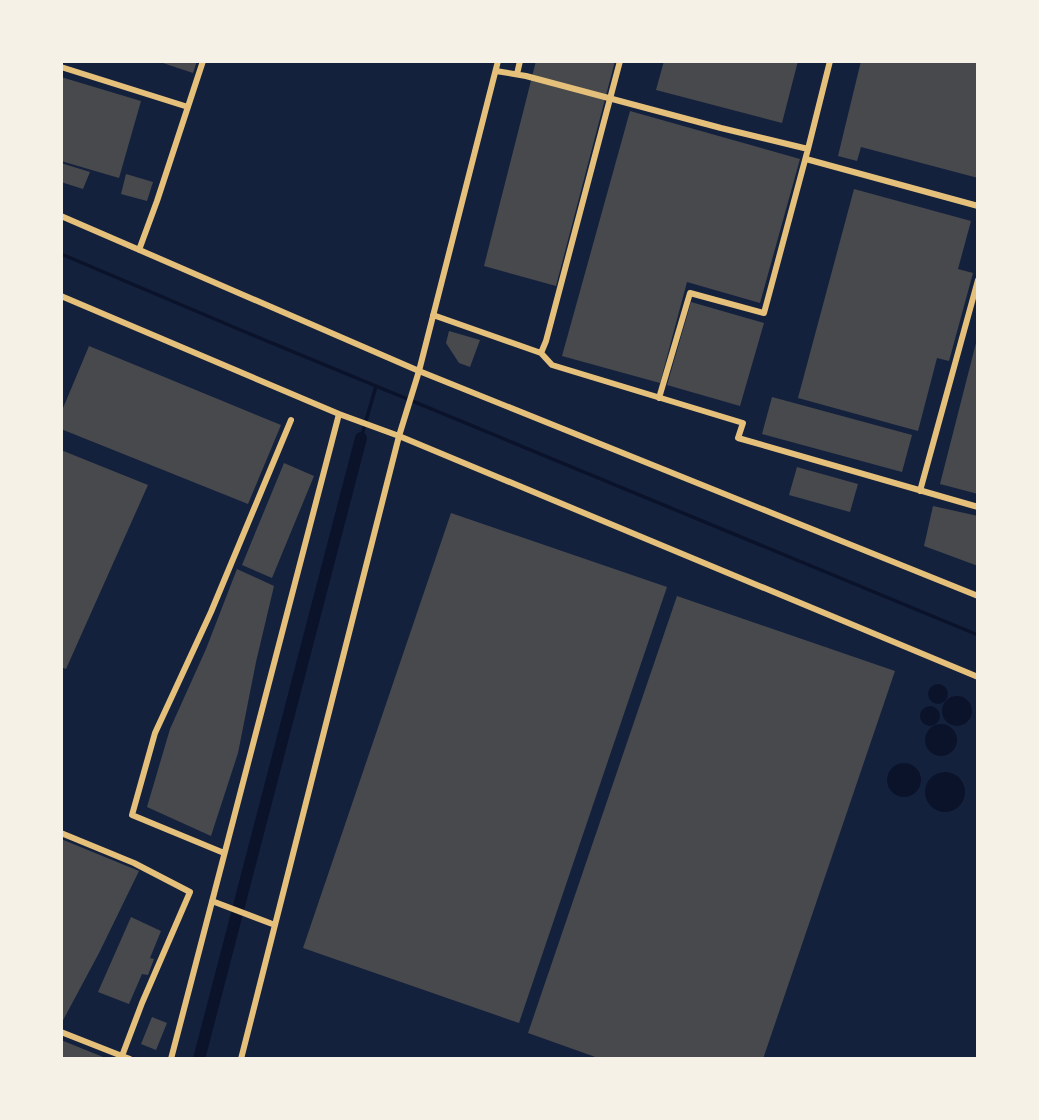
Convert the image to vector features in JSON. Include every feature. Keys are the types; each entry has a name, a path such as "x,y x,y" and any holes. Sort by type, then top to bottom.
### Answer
{"street":[{"path":"139,250 203,61"},
{"path":"240,1059 498,61"},
{"path":"517,74 520,61"},
{"path":"541,353 620,61"},
{"path":"659,398 690,293 764,313 830,61"},
{"path":"61,68 188,107"},
{"path":"496,71 517,74 808,149"},
{"path":"806,159 978,206"},
{"path":"61,216 419,371 978,596"},
{"path":"920,491 978,280"},
{"path":"61,296 339,414 399,436 978,677"},
{"path":"433,315 541,353 552,365 743,423 738,438 978,507"},
{"path":"171,1059 339,414"},
{"path":"224,853 132,815 155,733 211,612 291,420"},
{"path":"61,833 134,863 190,892 122,1056"},
{"path":"212,901 275,925"},
{"path":"61,1032 130,1059"}],"water":[{"path":"938,684 945,687 948,694 945,701 938,704 931,701 928,694 931,687"},
{"path":"957,696 967,701 972,711 967,721 957,726 947,721 942,711 947,701"},
{"path":"930,706 937,709 940,716 937,723 930,726 923,723 920,716 923,709"},
{"path":"941,724 952,729 957,740 952,751 941,756 930,751 925,740 930,729"},
{"path":"904,763 916,768 921,780 916,792 904,797 892,792 887,780 892,768"},
{"path":"945,772 953,773 959,778 964,784 964,800 959,806 953,811 945,812 937,811 931,806 926,800 925,792 926,784 931,778 937,773"}],"building":[{"path":"157,61 197,61 193,73"},
{"path":"536,61 615,61 556,286 484,266"},
{"path":"664,61 798,61 782,123 656,90"},
{"path":"861,61 978,61 978,178 861,147 857,161 838,156"},
{"path":"61,77 141,101 119,178 61,161"},
{"path":"630,111 800,159 760,303 687,282 660,383 562,356"},
{"path":"61,163 90,172 83,189 61,182"},
{"path":"126,174 153,182 147,201 121,194"},
{"path":"854,189 971,221 958,269 973,273 949,361 937,358 918,431 798,398"},
{"path":"691,302 764,323 740,406 667,385"},
{"path":"449,331 480,340 470,367 459,363 446,343"},
{"path":"978,339 978,494 940,484"},
{"path":"89,346 281,425 248,504 61,429 61,413"},
{"path":"772,397 912,435 902,472 762,434"},
{"path":"61,450 148,485 66,669 61,667"},
{"path":"284,463 314,476 272,578 242,565"},
{"path":"797,467 858,484 850,512 789,495"},
{"path":"933,506 978,516 978,566 924,546"},
{"path":"451,513 667,587 519,1023 303,948"},
{"path":"237,569 274,586 238,753 211,836 147,807 170,729 206,649"},
{"path":"677,596 895,671 763,1059 601,1059 528,1033"},
{"path":"61,839 139,871 61,1024"},
{"path":"131,917 161,931 150,958 154,959 148,975 142,974 129,1004 98,992"},
{"path":"152,1017 167,1023 156,1050 141,1044"},
{"path":"61,1040 108,1059 61,1059"}],"waterway":[{"path":"61,254 978,635"},
{"path":"361,438 376,386"},
{"path":"199,1059 361,438"}]}
